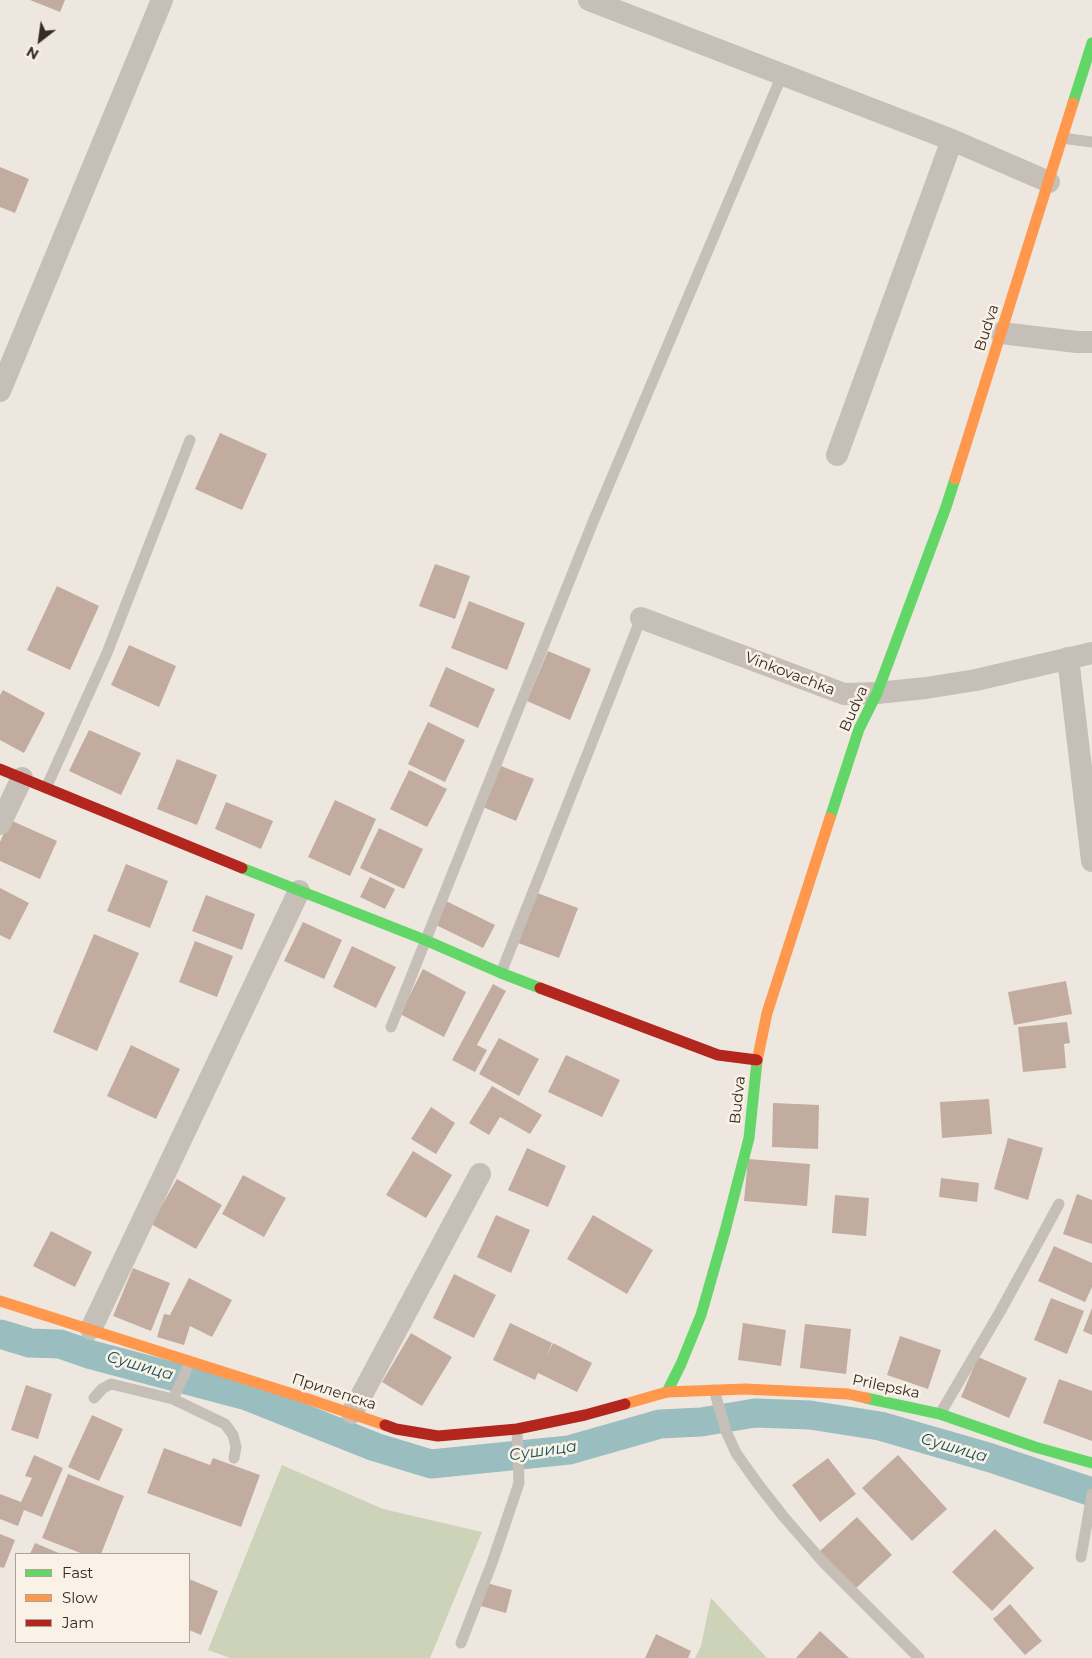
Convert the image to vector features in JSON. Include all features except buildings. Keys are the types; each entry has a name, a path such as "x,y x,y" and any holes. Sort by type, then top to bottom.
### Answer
{"street":[{"path":"0,391 162,0"},
{"path":"589,0 952,140 1049,182"},
{"name":"Budva","path":"666,1392 681,1364 701,1315 749,1138 757,1060 766,1013 859,729 877,693 946,507 1092,43"},
{"path":"837,455 952,140"},
{"path":"1001,333 1092,342"},
{"name":"Vinkovachka","path":"641,618 844,694 926,688 976,680 1092,653"},
{"path":"1068,658 1092,861"},
{"path":"0,769 299,891 425,940 502,973 718,1055 757,1060"},
{"path":"0,824 22,778"},
{"path":"91,1329 299,891"},
{"path":"352,1413 480,1174"},
{"name":"Прилепска","path":"0,1301 91,1329 188,1366 352,1413 396,1429 438,1436 517,1429 585,1415 666,1392"},
{"name":"Prilepska","path":"666,1392 745,1389 848,1394 940,1414 1035,1447 1092,1463"}],"lane":[{"path":"391,1027 593,522 782,75"},
{"path":"1062,138 1092,142"},
{"path":"46,788 107,653 190,440"},
{"path":"502,973 641,618"},
{"path":"940,1414 1002,1310 1059,1204"},
{"path":"175,1396 188,1366"},
{"path":"94,1398 102,1389 111,1384 175,1396 224,1424 233,1434 236,1447 234,1458"},
{"path":"714,1390 726,1431 736,1453 784,1516 823,1562 919,1658"},
{"path":"461,1642 519,1483 517,1429"},
{"path":"1081,1557 1091,1499"}],"green space":[{"path":"282,1465 383,1509 482,1532 430,1658 230,1658 208,1650"},
{"path":"711,1598 767,1658 695,1658 701,1646"}],"waterway":[{"name":"Сушица","path":"0,1334 30,1343 60,1344 92,1355 247,1396 375,1447 431,1464 569,1450 660,1424 701,1422 755,1413 810,1415 880,1426 991,1458 1092,1492"}],"traffic: fast":[{"path":"1073,103 1092,43"},
{"path":"830,818 859,729 877,693 955,479"},
{"path":"242,868 425,940 540,988"},
{"path":"667,1392 701,1315 725,1231 749,1138 757,1061"},
{"path":"866,1398 940,1414 1035,1447 1092,1463"}],"traffic: slow":[{"path":"955,479 1073,103"},
{"path":"757,1061 767,1013 830,818"},
{"path":"0,1301 385,1425"},
{"path":"625,1404 667,1392 745,1389 848,1394 866,1398"}],"traffic: jam":[{"path":"0,769 242,868"},
{"path":"540,988 718,1055 757,1060"},
{"path":"385,1425 396,1429 438,1436 517,1429 585,1415 625,1404"}]}
